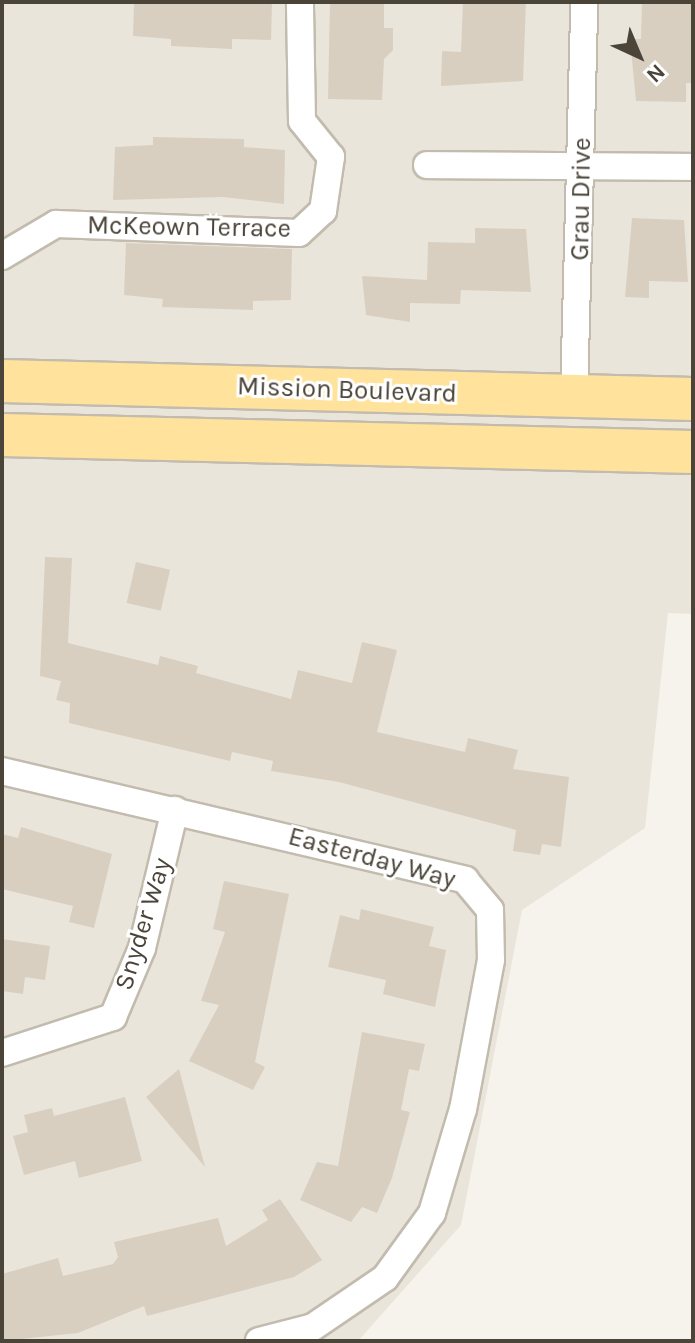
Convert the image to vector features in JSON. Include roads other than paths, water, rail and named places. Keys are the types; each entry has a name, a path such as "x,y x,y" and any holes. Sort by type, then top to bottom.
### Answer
{"main road":[{"name":"Mission Boulevard","path":"2,381 693,399"},
{"name":"Mission Boulevard","path":"2,435 693,452"}],"street":[{"name":"McKeown Terrace","path":"2,256 56,224 299,233 323,211 331,157 302,121 300,2"},
{"name":"Grau Drive","path":"574,396 583,167 584,2"},
{"path":"427,165 693,167"},
{"name":"Easterday Way","path":"2,771 465,880 490,910 491,960 463,1109 432,1213 385,1278 313,1327 259,1341"},
{"name":"Snyder Way","path":"2,1053 113,1017 142,948 175,810"}]}
